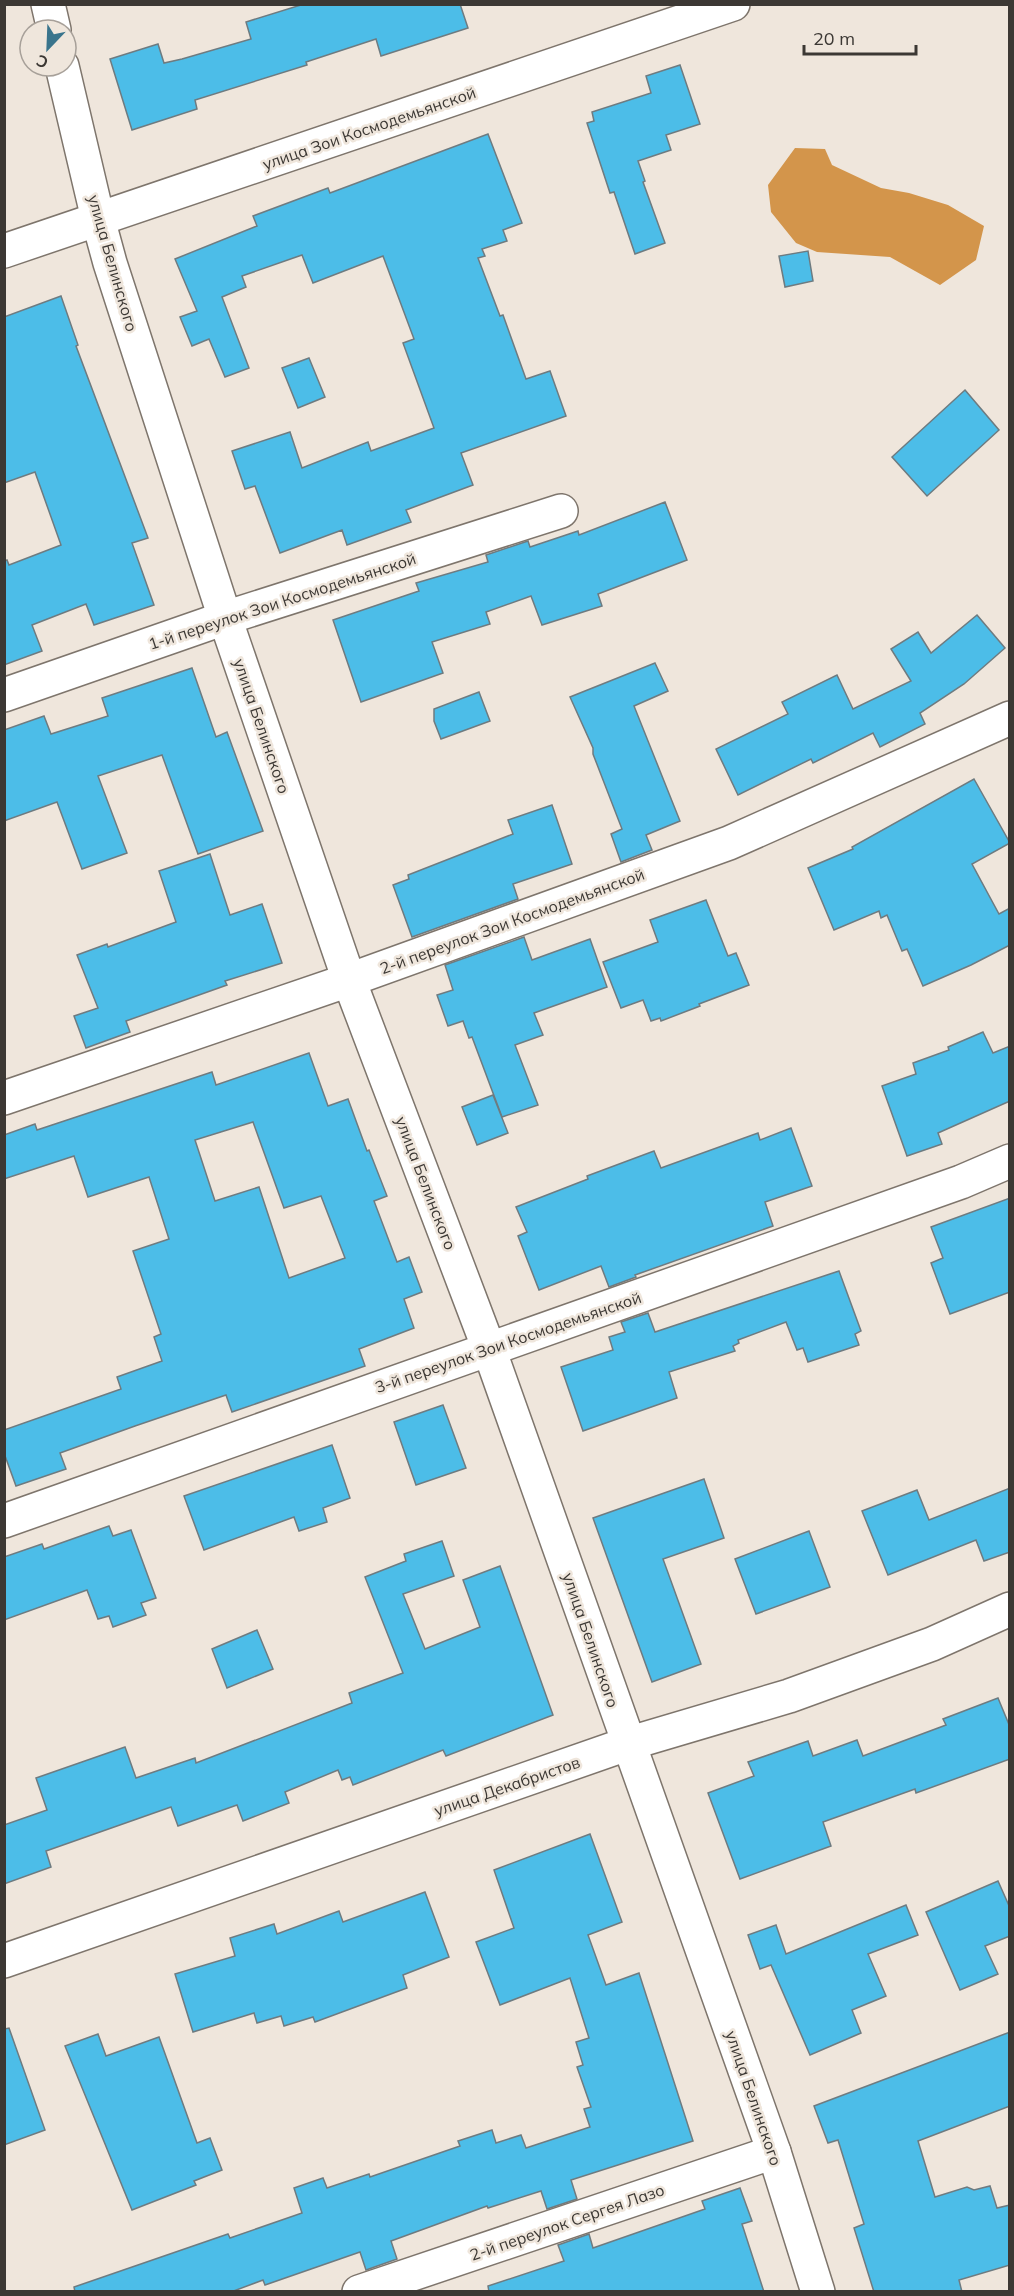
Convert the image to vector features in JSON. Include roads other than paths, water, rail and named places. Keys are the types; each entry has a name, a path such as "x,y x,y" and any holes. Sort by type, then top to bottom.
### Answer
{"street":[{"name":"улица Зои Космодемьянской","path":"4,251 733,4"},
{"name":"улица Белинского","path":"65,78 98,219 225,618 349,980 489,1348 627,1744 774,2152 818,2292"},
{"name":"1-й переулок Зои Космодемьянской","path":"4,695 225,618 561,511"},
{"name":"2-й переулок Зои Космодемьянской","path":"4,1098 349,980 729,843 1010,718"},
{"name":"3-й переулок Зои Космодемьянской","path":"4,1521 961,1182 1010,1161"},
{"name":"улица Декабристов","path":"4,1961 627,1744 789,1696 932,1644 1010,1609"},
{"name":"2-й переулок Сергея Лазо","path":"359,2292 774,2152"}]}
